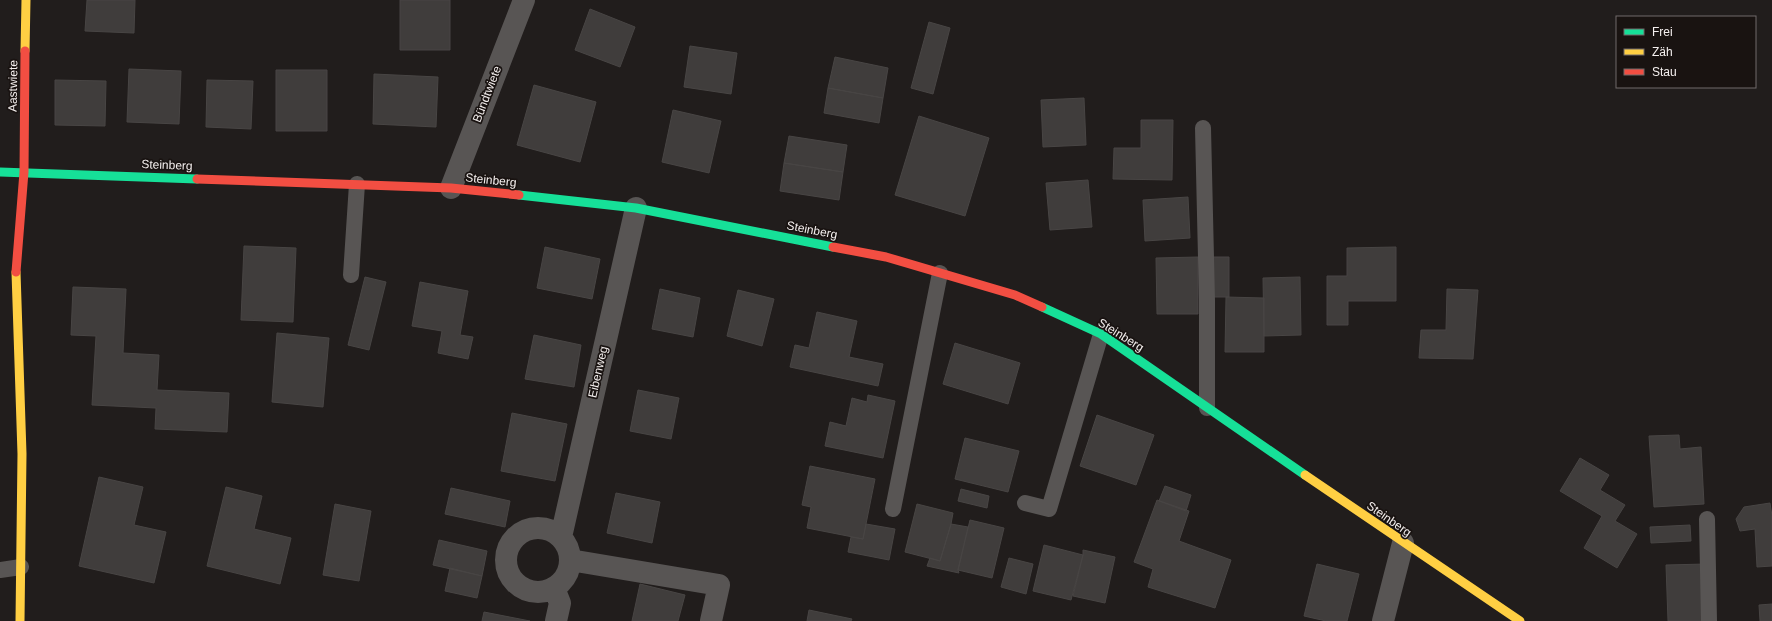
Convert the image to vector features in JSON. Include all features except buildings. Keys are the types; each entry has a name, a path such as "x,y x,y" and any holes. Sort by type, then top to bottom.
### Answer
{"street":[{"name":"Aastwiete","path":"20,621 22,454 16,261 24,172 26,0"},
{"name":"Bündtwiete","path":"451,188 524,0"},
{"name":"Steinberg","path":"0,172 451,188 636,208 886,257 1015,295 1101,334 1403,543 1520,621"},
{"name":"Eibenweg","path":"561,537 636,208"},
{"path":"539,528 551,530 561,537 568,548 570,560 569,571 563,581 554,588 543,592 531,592 520,588 511,579 506,568 506,556 509,545 517,535 528,529 539,528"},
{"path":"1383,621 1403,543"},
{"path":"570,560 719,585 711,621"},
{"path":"554,588 560,603 556,621"}],"lane":[{"path":"1203,128 1207,301 1207,408"},
{"path":"351,275 357,184"},
{"path":"893,509 940,273"},
{"path":"1025,503 1049,509 1101,334"},
{"path":"1707,519 1709,621"},
{"path":"0,570 21,567"}],"traffic: fast":[{"path":"0,172 197,179"},
{"path":"519,195 636,208 833,247"},
{"path":"1042,307 1101,334 1305,475"}],"traffic: slow":[{"path":"25,51 26,0"},
{"path":"16,272 22,454 20,621"},
{"path":"1305,475 1520,621"}],"traffic: jam":[{"path":"16,272 24,172 25,51"},
{"path":"197,179 451,188 519,195"},
{"path":"833,247 886,257 1015,295 1042,307"}]}
